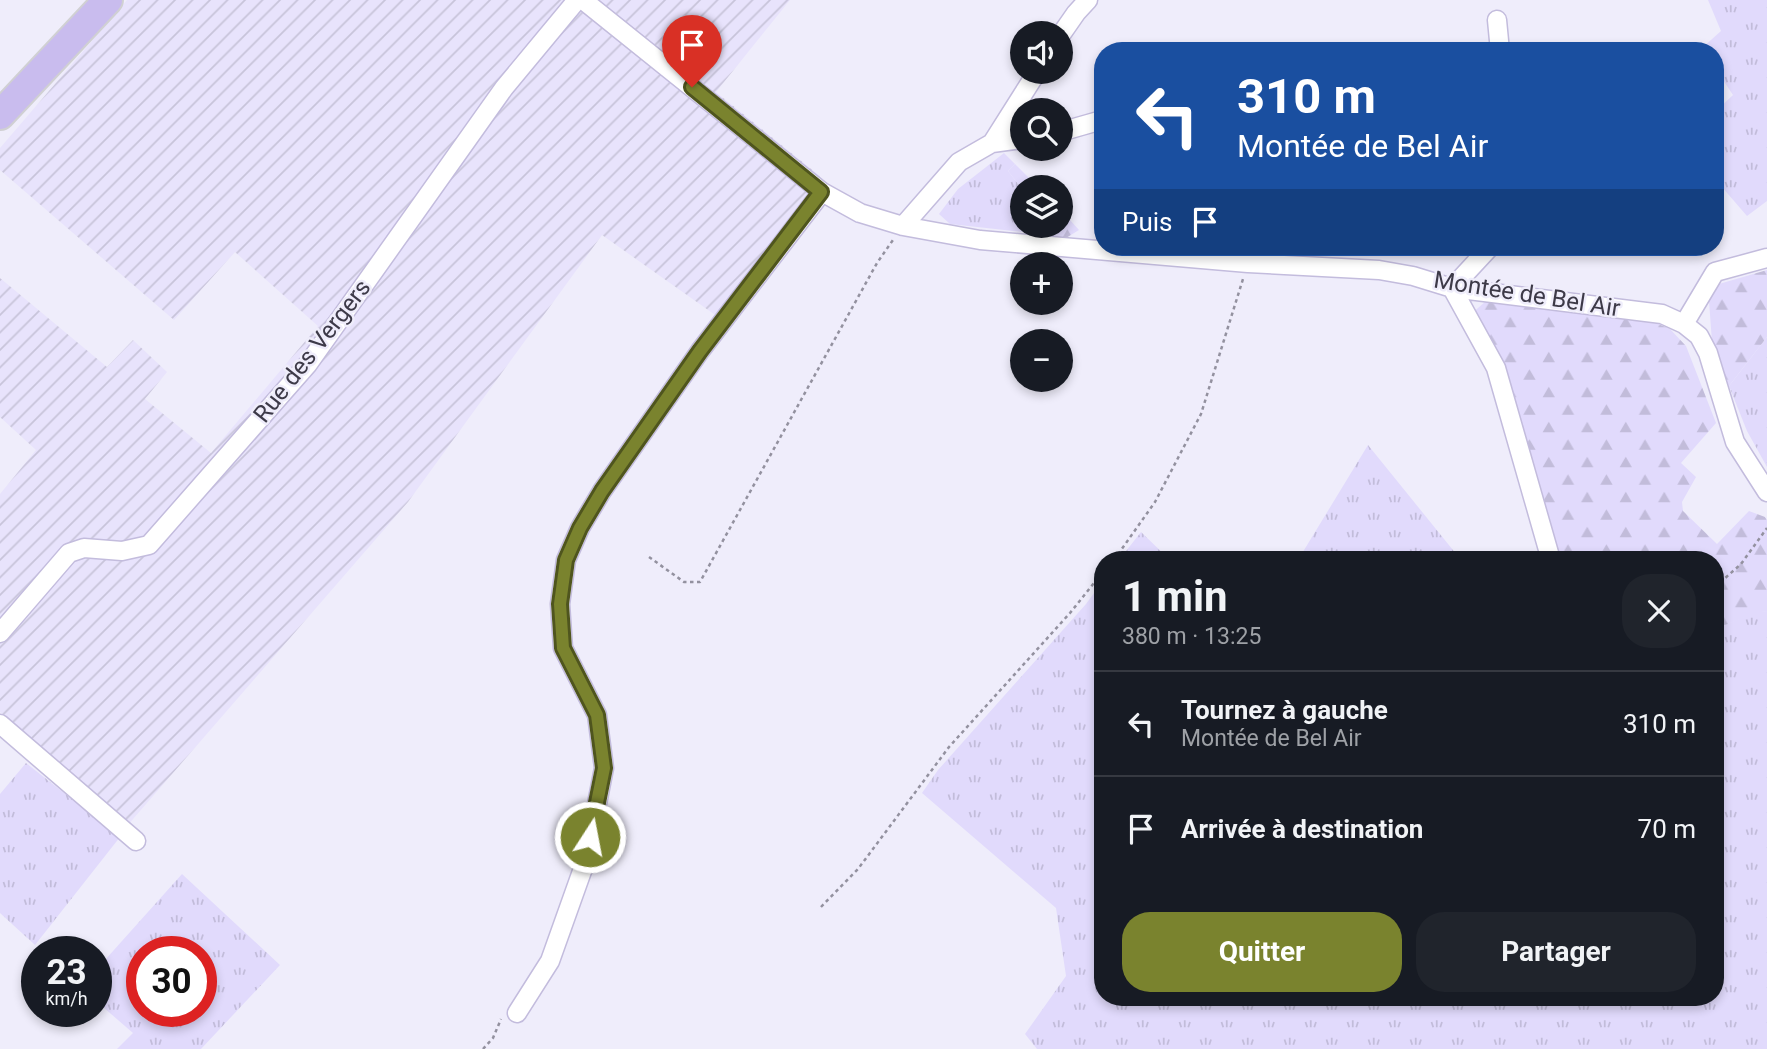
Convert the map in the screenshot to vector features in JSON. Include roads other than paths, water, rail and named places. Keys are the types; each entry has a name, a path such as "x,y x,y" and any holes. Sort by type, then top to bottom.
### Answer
{"main road":[{"path":"0,114 91,0"},
{"path":"0,114 108,0"}],"street":[{"name":"Rue des Vergers","path":"0,633 69,553 84,548 122,551 149,545 308,364 504,88 577,0"},
{"name":"Montée de Bel Air","path":"583,0 821,192 860,213 903,226 980,240 1094,250"},
{"path":"1071,21 1088,0"},
{"path":"1497,20 1499,42"},
{"path":"992,143 1029,84"},
{"path":"1073,128 1094,122"},
{"path":"903,226 959,162 992,143 1010,141"},
{"path":"517,1013 550,961 564,923 586,860 604,768 597,715 563,648 560,604 566,560 580,528 602,491 700,351 821,192"},
{"name":"Montée de Bel Air","path":"1166,256 1379,270 1413,276 1452,288 1662,314 1684,324"},
{"path":"1482,256 1452,288 1496,368 1548,551"},
{"path":"1767,258 1715,272 1684,324 1699,336 1708,353 1735,442 1767,492"},
{"path":"0,724 136,841"}]}
